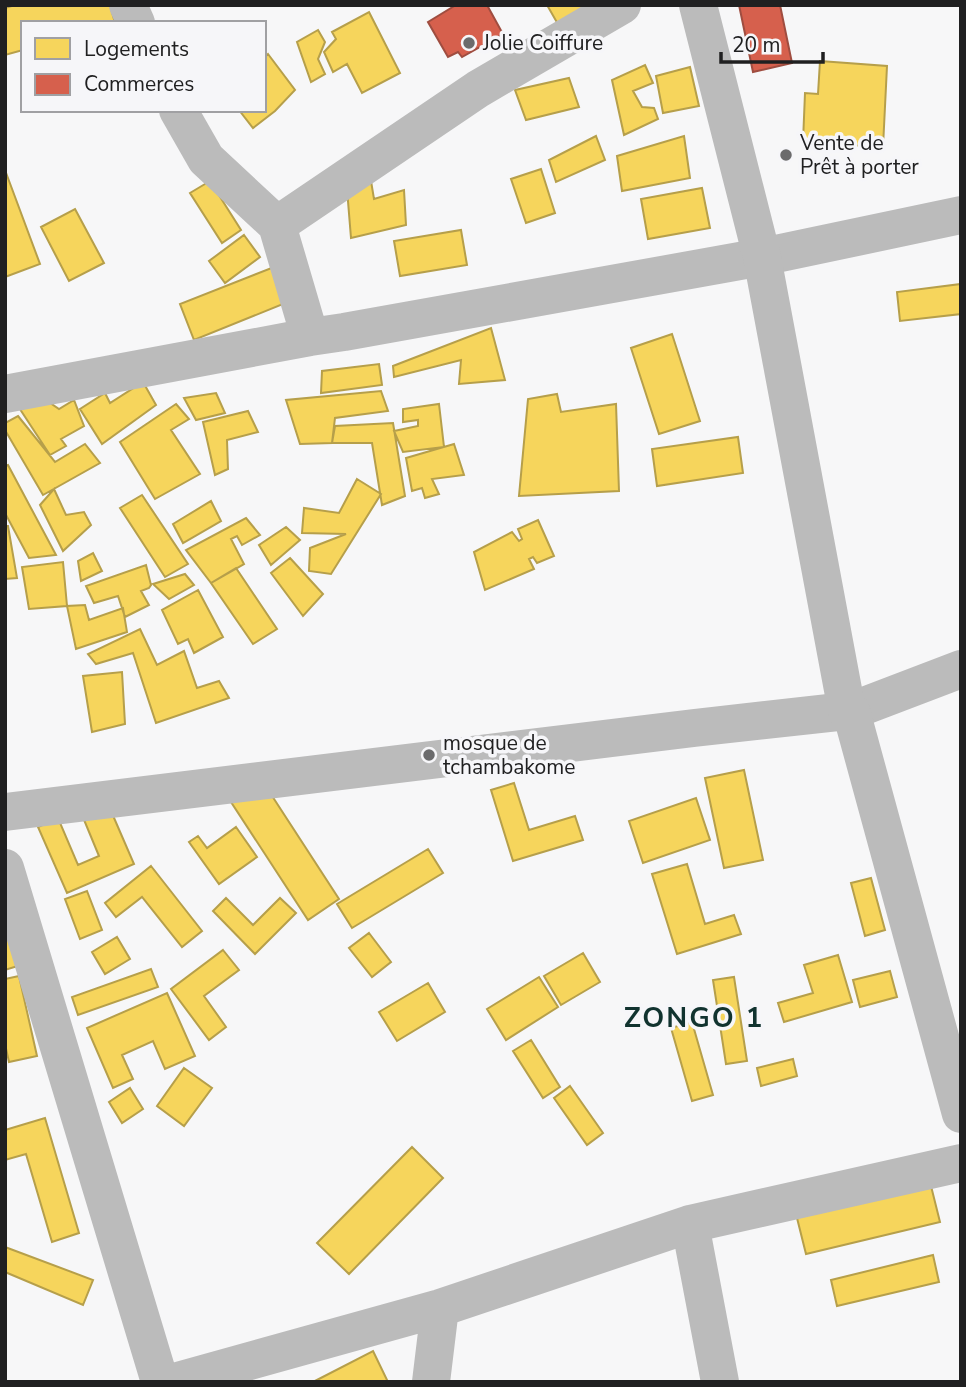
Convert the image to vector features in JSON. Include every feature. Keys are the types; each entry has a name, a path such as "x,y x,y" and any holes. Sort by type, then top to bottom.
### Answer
{"street":[{"path":"128,5 135,21"},
{"path":"277,225 478,89 622,5"},
{"path":"698,5 762,257 849,711 961,1114"},
{"path":"178,112 206,159 277,225 310,337"},
{"path":"5,394 762,257 961,215"},
{"path":"5,812 694,727 849,711 961,669"},
{"path":"5,868 160,1382"},
{"path":"174,1382 440,1308 691,1224 961,1163"},
{"path":"691,1224 720,1382"},
{"path":"431,1382 440,1308"}],"building: Logements":[{"path":"15,5 110,5 114,21 21,21 21,51 5,55 5,8"},
{"path":"547,5 596,5 559,26"},
{"path":"369,12 400,73 362,93 347,64 333,72 324,52 336,39 332,32"},
{"path":"318,30 325,42 318,59 325,74 311,82 297,42"},
{"path":"268,54 295,90 275,111 253,128 241,112 266,112"},
{"path":"820,61 887,66 883,147 803,142 805,93 818,94"},
{"path":"645,65 653,83 633,91 642,107 654,108 658,119 624,135 612,80"},
{"path":"690,67 699,106 663,113 656,76"},
{"path":"569,78 579,107 526,120 515,90"},
{"path":"596,136 605,160 556,182 549,160"},
{"path":"684,136 690,178 622,191 617,156"},
{"path":"541,169 555,213 526,223 511,179"},
{"path":"5,170 40,264 5,277"},
{"path":"210,181 241,230 222,243 190,193"},
{"path":"371,181 374,199 404,190 406,225 351,238 347,189"},
{"path":"702,188 710,228 648,239 641,199"},
{"path":"75,209 104,263 69,281 41,227"},
{"path":"461,230 467,265 400,276 394,241"},
{"path":"244,235 260,257 225,283 209,261"},
{"path":"274,267 288,302 194,340 180,304"},
{"path":"961,284 961,314 900,321 897,292"},
{"path":"491,328 505,380 459,384 461,360 394,377 393,366"},
{"path":"672,334 700,421 659,434 631,348"},
{"path":"379,364 382,385 321,393 322,371"},
{"path":"143,382 156,405 102,444 80,409 105,393 110,403"},
{"path":"30,389 59,409 74,400 84,426 61,439 66,446 50,455 14,400"},
{"path":"381,391 388,411 335,418 332,443 300,444 286,400"},
{"path":"216,393 225,413 196,420 184,398"},
{"path":"557,394 561,412 616,404 619,491 519,496 528,399"},
{"path":"176,404 189,419 171,430 200,474 155,499 120,442"},
{"path":"439,404 444,447 403,452 394,431 418,426 418,420 403,422 403,409"},
{"path":"248,411 258,432 227,440 228,469 215,475 203,422"},
{"path":"18,416 55,462 85,444 100,463 43,495 5,430 5,423"},
{"path":"393,423 405,496 382,505 372,443 332,443 335,426"},
{"path":"738,437 743,473 657,486 652,449"},
{"path":"454,444 464,475 432,479 439,494 425,498 422,488 412,491 406,458"},
{"path":"8,465 56,555 29,558 5,513 5,466"},
{"path":"357,479 381,494 331,574 309,571 310,548 346,534 302,533 304,508 339,513"},
{"path":"54,489 66,515 84,512 91,525 63,551 40,505"},
{"path":"142,495 188,564 165,577 120,508"},
{"path":"211,501 221,521 183,543 173,524"},
{"path":"246,518 260,535 242,545 237,536 231,539 244,564 211,583 186,550"},
{"path":"538,520 554,556 537,563 533,557 529,559 534,569 485,590 474,552 512,532 519,541 522,539 518,529"},
{"path":"5,526 8,526 17,578 5,579"},
{"path":"286,527 300,540 271,565 259,545"},
{"path":"93,553 102,571 81,581 78,561"},
{"path":"290,558 323,594 303,616 271,573"},
{"path":"63,562 67,606 29,609 22,567"},
{"path":"146,565 151,585 141,591 149,605 125,617 118,596 94,603 86,586"},
{"path":"236,568 277,629 253,644 211,583"},
{"path":"185,574 194,585 169,599 153,584"},
{"path":"198,590 223,637 194,653 188,639 178,644 162,610"},
{"path":"85,605 89,620 123,608 127,632 76,649 67,606"},
{"path":"140,629 157,665 184,651 197,688 219,681 229,698 156,723 133,653 96,664 88,654"},
{"path":"122,672 125,724 92,732 83,676"},
{"path":"744,770 763,860 724,868 705,778"},
{"path":"263,782 339,899 308,920 231,802"},
{"path":"514,783 529,830 575,816 583,840 513,861 491,790"},
{"path":"696,798 710,840 643,863 629,821"},
{"path":"108,804 134,864 67,893 38,827 58,818 78,865 99,856 82,815"},
{"path":"236,827 257,857 219,884 189,842 198,836 207,848"},
{"path":"428,849 443,873 352,928 337,904"},
{"path":"687,864 705,924 734,915 741,934 677,954 652,874"},
{"path":"151,866 202,931 182,947 142,897 116,917 105,903"},
{"path":"871,878 885,930 865,936 851,883"},
{"path":"87,891 102,930 80,939 65,899"},
{"path":"226,898 253,925 280,898 296,913 255,954 213,911"},
{"path":"5,915 24,964 5,970"},
{"path":"369,933 391,962 372,977 349,948"},
{"path":"117,937 130,959 105,974 92,952"},
{"path":"223,950 239,970 204,996 226,1027 209,1040 171,989"},
{"path":"583,953 600,982 561,1005 544,976"},
{"path":"838,955 852,1002 784,1022 778,1003 813,993 804,965"},
{"path":"151,969 158,987 78,1015 72,997"},
{"path":"890,971 897,997 860,1007 853,980"},
{"path":"19,976 37,1056 9,1062 5,1044 5,979"},
{"path":"539,977 558,1007 506,1040 487,1009"},
{"path":"734,977 747,1061 726,1064 713,980"},
{"path":"428,983 445,1012 397,1041 379,1012"},
{"path":"167,993 195,1056 165,1069 153,1041 122,1055 133,1079 113,1088 87,1028"},
{"path":"692,1022 713,1095 692,1101 671,1028"},
{"path":"531,1040 560,1087 543,1098 513,1051"},
{"path":"793,1059 797,1076 761,1086 757,1068"},
{"path":"184,1068 212,1088 184,1126 157,1106"},
{"path":"570,1086 603,1133 587,1145 554,1098"},
{"path":"130,1088 143,1109 122,1123 109,1102"},
{"path":"45,1118 79,1233 52,1242 26,1154 5,1160 5,1130"},
{"path":"412,1147 443,1178 349,1274 317,1243"},
{"path":"929,1178 940,1222 806,1254 795,1210"},
{"path":"5,1247 93,1280 83,1305 5,1272"},
{"path":"933,1255 939,1282 837,1306 831,1280"},
{"path":"373,1351 388,1382 313,1382"}],"building: Commerces":[{"path":"456,5 487,5 503,34 462,57 458,52 448,57 428,22"},
{"path":"739,5 780,5 792,63 753,72"}],"place":[{"name":"Jolie Coiffure","path":"469,43"},
{"name":"Vente de Prêt à porter","path":"786,155"},
{"name":"mosque de tchambakome","path":"429,755"}],"district":[{"name":"ZONGO 1","path":"694,1017"}]}
